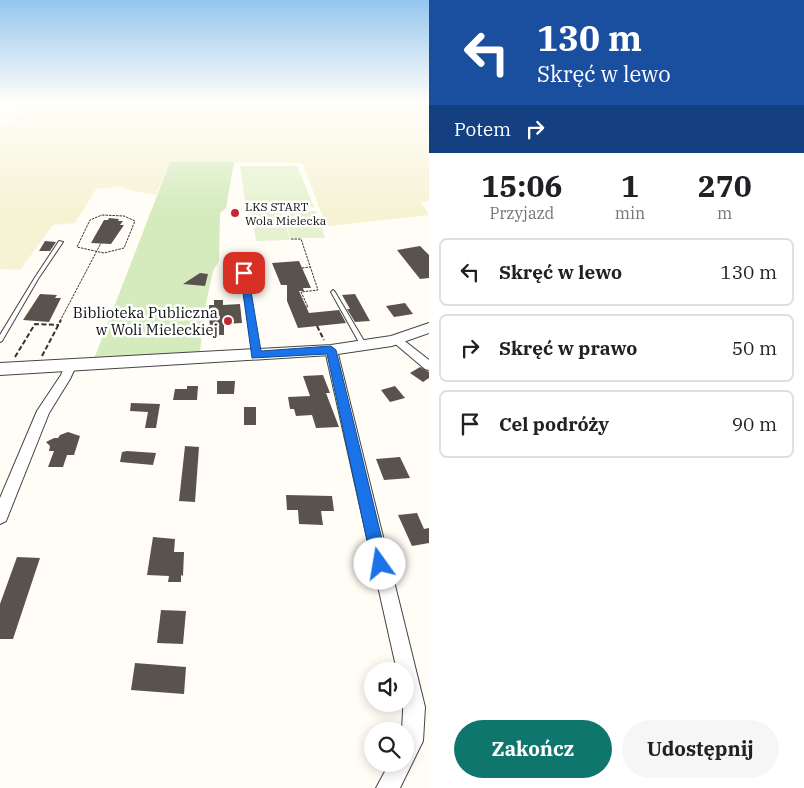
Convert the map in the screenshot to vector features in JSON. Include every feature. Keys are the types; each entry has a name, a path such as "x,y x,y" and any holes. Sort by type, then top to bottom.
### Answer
{"street":[{"path":"0,369 256,355 328,346 364,346 398,339 429,328"},
{"path":"398,339 429,366"},
{"path":"328,346 404,657 415,707 414,722"},
{"path":"0,516 43,411 66,376 70,366"},
{"path":"386,788 396,772"}],"lane":[{"path":"0,340 36,279 61,242"},
{"path":"244,273 256,355"},
{"path":"333,292 364,346"}],"path":[{"path":"114,214 135,221 124,248 97,252 77,247 90,220 102,215 114,214"},
{"path":"291,238 300,239 318,290 301,292 308,307 306,307"},
{"path":"41,358 101,243"},
{"path":"302,268 310,267"},
{"path":"13,360 35,324 59,325"},
{"path":"317,326 328,346"}],"shaded area":[{"path":"0,138 429,139 429,201 421,202 429,215 329,226 320,210 303,163 170,162 156,195 129,190 121,186 96,189 75,223 53,225 20,270 0,269"}],"green space":[{"path":"170,162 234,162 226,208 220,213 219,261 213,271 205,308 200,351 94,359"},
{"path":"240,166 297,166 314,207 246,207"},
{"path":"316,211 325,238 290,238 283,212"},
{"path":"251,212 282,212 290,240 256,241"}],"building":[{"path":"109,218 119,219 118,221 123,221 120,225 124,225 111,244 91,243 104,220"},
{"path":"45,241 56,242 50,251 39,251"},
{"path":"420,246 429,255 429,278 420,279 397,250"},
{"path":"299,261 311,288 303,288 304,291 299,291 309,313 339,310 346,323 298,328 287,301 287,285 281,285 272,263"},
{"path":"200,273 208,274 205,286 183,284"},
{"path":"40,294 57,295 55,298 61,298 49,322 23,320"},
{"path":"355,294 370,321 355,322 347,309 350,309 342,295"},
{"path":"214,300 223,300 223,305 240,304 242,323 224,324 224,335 210,335 209,305 214,305"},
{"path":"405,303 413,314 394,317 386,306"},
{"path":"420,367 429,372 429,378 423,382 410,373"},
{"path":"323,375 330,393 326,393 339,427 316,428 312,415 296,416 294,409 290,409 288,397 310,396 303,376"},
{"path":"217,381 235,381 234,394 217,394"},
{"path":"187,386 198,386 197,400 173,400 175,389 187,389"},
{"path":"395,386 405,398 390,402 381,390"},
{"path":"131,403 160,404 156,428 145,428 148,412 130,411"},
{"path":"244,407 256,407 256,425 244,425"},
{"path":"68,432 80,436 74,455 67,455 63,467 48,467 54,451 49,451 50,446 46,442"},
{"path":"185,446 199,447 195,502 179,501"},
{"path":"122,452 156,453 153,465 120,462"},
{"path":"400,457 410,478 384,480 376,459"},
{"path":"286,495 332,496 334,511 321,511 323,525 299,524 298,510 287,510"},
{"path":"417,513 424,529 429,528 429,543 412,546 398,515"},
{"path":"153,537 175,539 174,552 184,552 181,582 168,582 169,576 147,575"},
{"path":"17,557 40,558 13,639 0,639 0,604"},
{"path":"161,610 186,611 183,644 157,643"},
{"path":"135,663 186,667 184,694 131,690"}],"place":[{"name":"LKS START Wola Mielecka","path":"235,213"},
{"name":"Biblioteka Publiczna w Woli Mieleckiej","path":"228,321"}],"route":[{"path":"244,273 256,355 331,350 380,564"}]}
